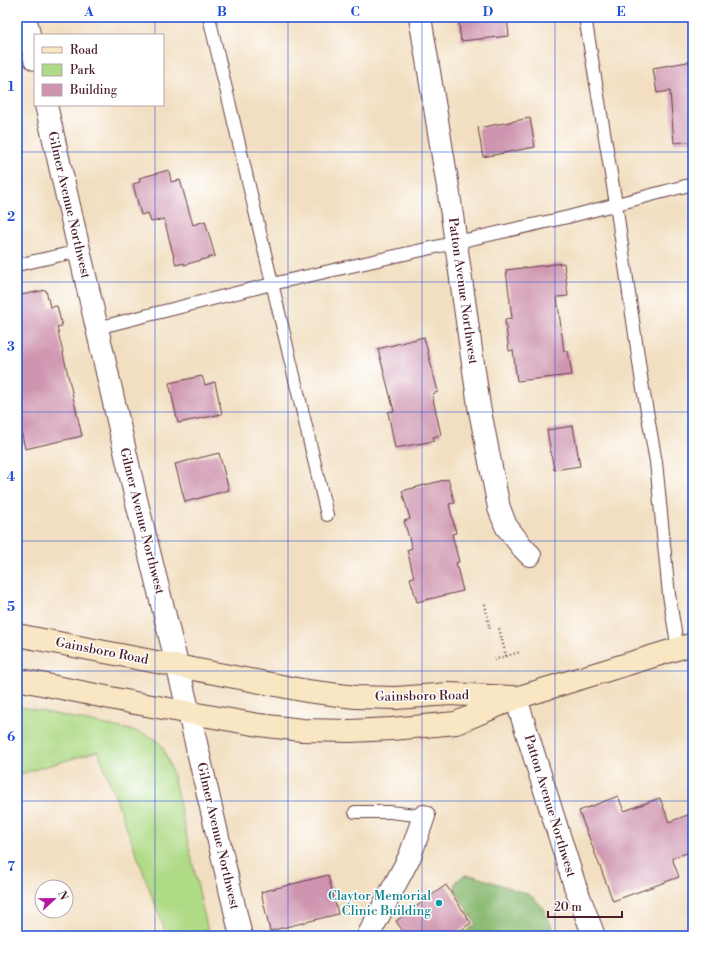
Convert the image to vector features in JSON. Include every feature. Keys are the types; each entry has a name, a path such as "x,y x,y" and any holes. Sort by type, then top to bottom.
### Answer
{"main road":[{"name":"Gainsboro Road","path":"17,635 259,683 307,691 356,697 396,698 449,694 516,698"},
{"path":"516,698 686,647"},
{"name":"Gainsboro Road","path":"17,679 189,713 259,725 302,730 350,731 456,723 516,698"}],"street":[{"path":"25,17 34,55"},
{"name":"Patton Avenue Northwest","path":"420,17 448,186 479,406 498,508 506,526 530,555"},
{"name":"Gilmer Avenue Northwest","path":"46,106 136,499 189,713 241,936"},
{"name":"Patton Avenue Northwest","path":"516,698 575,886 594,936"},
{"path":"368,936 410,856 424,816"}],"lane":[{"path":"208,17 327,515"},
{"path":"586,17 616,204 642,383 656,462 669,595 686,647"},
{"path":"97,328 272,284 616,204 693,184"},
{"path":"17,265 79,251"},
{"path":"355,812 390,812 424,816"}],"path":[{"path":"485,604 490,631"},
{"path":"499,628 506,656"},
{"path":"494,660 520,652"}],"green space":[{"path":"17,706 135,731 157,740 163,748 173,775 209,936 167,936 98,751 17,775"},
{"path":"467,875 528,894 534,898 542,907 555,936 460,936 476,924 455,890 458,880"}],"building":[{"path":"458,17 507,17 509,36 461,41"},
{"path":"693,61 693,141 674,143 670,91 657,93 653,68"},
{"path":"530,118 535,147 483,157 478,128"},
{"path":"169,170 171,182 180,180 193,225 205,221 215,256 184,265 184,263 176,265 164,219 151,222 148,213 141,215 133,184 140,182 139,178"},
{"path":"564,263 568,296 557,297 564,351 568,351 572,375 517,381 513,350 509,351 505,319 512,318 506,270"},
{"path":"46,290 50,307 57,306 62,326 57,327 82,436 25,449 17,413 17,296"},
{"path":"424,337 438,392 432,394 441,435 433,437 434,441 395,448 388,412 394,411 378,349"},
{"path":"202,376 205,385 215,382 222,414 178,423 169,383"},
{"path":"573,426 580,466 554,470 547,430"},
{"path":"219,453 229,490 185,502 175,464"},
{"path":"448,479 455,503 449,504 456,533 452,534 459,562 456,563 463,591 417,602 410,578 414,577 407,550 412,548 404,521 410,519 402,491"},
{"path":"618,796 624,811 660,798 669,822 693,813 693,851 672,858 679,877 613,901 579,811"},
{"path":"328,875 338,914 270,931 261,892"},
{"name":"Claytor Memorial Clinic Building","path":"446,885 471,923 453,936 406,936 396,921"}],"place":[{"name":"Claytor Memorial Clinic Building","path":"439,903"}]}
